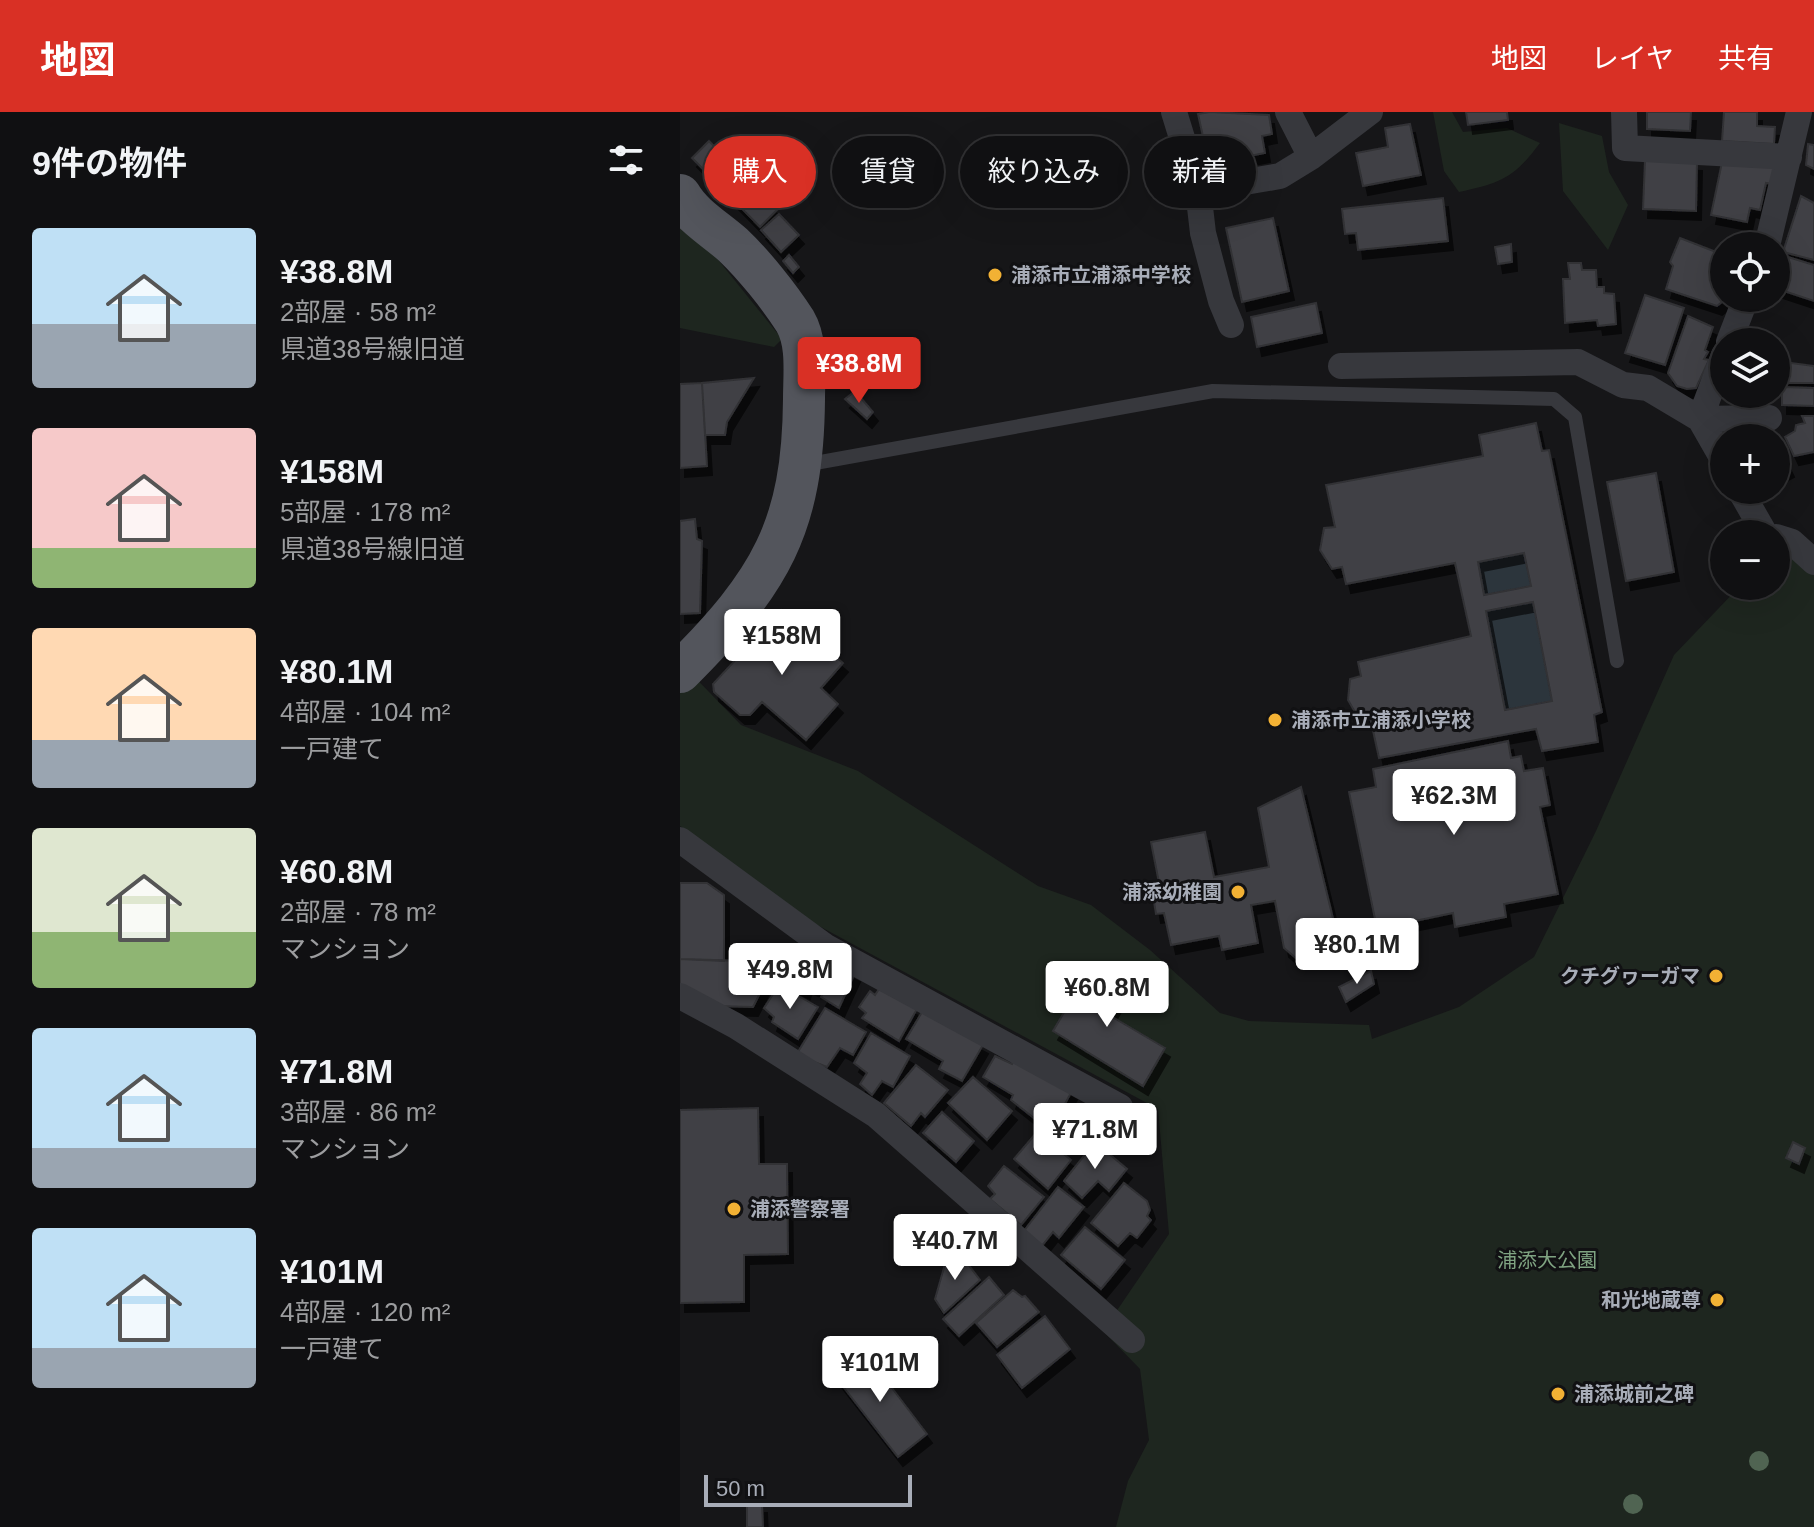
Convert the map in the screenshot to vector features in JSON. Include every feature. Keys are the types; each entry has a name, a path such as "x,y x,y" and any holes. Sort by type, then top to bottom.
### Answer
{"main road":[{"path":"680,195 686,206 736,248 796,323 804,351 800,466 780,547 756,587 680,672"}],"street":[{"path":"1174,112 1181,136"},
{"path":"1288,112 1311,157"},
{"path":"1256,180 1280,176 1311,157 1370,112"},
{"path":"1624,112 1625,148 1789,157"},
{"path":"1770,232 1799,112"},
{"path":"1200,208 1203,233 1231,325"},
{"path":"1341,366 1578,362 1623,385 1648,388 1700,419 1710,436"},
{"path":"1700,419 1710,392"},
{"path":"1700,419 1769,418"},
{"path":"1790,541 1814,562"},
{"path":"680,840 826,947 1120,1107"},
{"path":"680,996 736,1026 876,1115 1132,1340"}],"lane":[{"path":"800,466 1213,391 1554,399 1575,417 1617,661"}],"green space":[{"path":"1433,112 1452,112 1463,132 1507,128 1540,143 1506,177 1459,192 1444,171"},
{"path":"1559,123 1602,136 1609,172 1628,205 1608,250 1563,191"},
{"path":"680,228 711,251 782,339 774,347 680,328"},
{"name":"浦添大公園","path":"1790,557 1814,575 1814,1527 1116,1527 1128,1481 1149,1440 1140,1369 1103,1331 1169,1234 1158,1109 808,920 680,826 680,662 741,725 858,771 1038,886 1091,905 1150,950 1220,1013 1249,1021 1369,1025 1372,1039 1459,1007 1534,957 1596,831 1674,655 1727,600 1790,600"}],"shaded area":[{"path":"1524,553 1531,586 1484,595 1478,562"},
{"path":"1533,602 1552,701 1505,710 1486,611"}],"building":[{"path":"1466,112 1507,112 1508,120 1468,125"},
{"path":"1647,112 1691,112 1690,131 1647,129"},
{"path":"1724,112 1757,112 1757,126 1775,127 1774,144 1722,141"},
{"path":"1198,114 1269,115 1272,134 1262,136 1265,153 1256,155 1256,136 1203,136"},
{"path":"1410,124 1421,175 1363,186 1356,153 1388,147 1385,128"},
{"path":"1808,144 1814,145 1814,169 1806,165"},
{"path":"704,146 704,170 692,158"},
{"path":"1645,160 1697,162 1696,211 1643,209"},
{"path":"1722,162 1776,165 1772,184 1766,183 1760,210 1750,208 1747,222 1711,215"},
{"path":"1801,196 1814,203 1814,260 1790,254 1789,232"},
{"path":"1443,198 1448,241 1358,250 1356,233 1345,234 1342,209"},
{"path":"741,208 777,210 760,227"},
{"path":"779,214 799,235 781,252 761,230"},
{"path":"1273,218 1289,291 1242,302 1226,228"},
{"path":"1680,238 1710,250 1710,304 1666,289 1673,266 1670,262"},
{"path":"1511,244 1512,262 1498,264 1495,247"},
{"path":"789,255 799,267 793,273 783,261"},
{"path":"1790,258 1814,265 1814,301 1790,293"},
{"path":"1568,263 1581,263 1582,270 1596,270 1597,287 1604,287 1604,293 1614,294 1616,324 1598,326 1597,320 1565,323 1563,279 1570,279"},
{"path":"1645,295 1684,308 1665,365 1625,353"},
{"path":"1316,303 1322,333 1257,347 1251,317"},
{"path":"1688,316 1713,327 1710,328 1705,350 1708,352 1704,359 1709,360 1696,388 1677,386 1668,373"},
{"path":"1790,363 1814,366 1814,383 1790,383"},
{"path":"754,378 727,422 725,435 705,435 702,383"},
{"path":"702,383 707,466 680,468 680,384"},
{"path":"1790,387 1814,388 1814,406 1790,405"},
{"path":"855,391 873,412 867,419 845,399"},
{"path":"1802,416 1814,416 1814,452 1794,456 1790,448 1790,434 1795,431 1796,425 1805,423"},
{"path":"1536,423 1542,451 1549,450 1602,712 1594,715 1598,742 1542,751 1536,729 1379,758 1370,717 1359,719 1348,700 1350,679 1361,676 1358,662 1471,636 1455,563 1346,584 1342,567 1332,569 1320,550 1324,528 1335,527 1326,485 1483,456 1479,435","holes":["1524,553 1531,586 1484,595 1478,562","1533,602 1552,701 1505,710 1486,611"]},
{"path":"1656,473 1674,572 1626,581 1607,482"},
{"path":"695,519 697,539 702,541 700,613 680,614 680,521"},
{"path":"782,610 843,663 821,688 838,704 806,740 762,702 750,715 740,715 714,692 713,684"},
{"path":"1508,741 1511,758 1521,756 1524,771 1543,768 1550,805 1540,807 1558,894 1504,904 1506,917 1455,927 1453,913 1377,929 1349,792 1376,787 1373,769"},
{"path":"1301,787 1340,947 1330,955 1298,960 1284,948 1275,901 1251,905 1258,943 1222,950 1219,936 1171,945 1164,913 1156,914 1152,890 1160,888 1151,842 1205,832 1214,877 1269,867 1258,808"},
{"path":"680,883 707,883 724,895 724,961 680,959"},
{"path":"806,949 855,973 839,1008 821,997 824,992 807,984 805,990 789,982"},
{"path":"680,959 776,962 753,1007 712,1006 680,988"},
{"path":"1091,967 1125,988 1109,1015 1165,1048 1143,1086 1053,1031"},
{"path":"1371,971 1374,984 1346,1002 1339,987"},
{"path":"779,985 818,1007 798,1039 772,1022 774,1017 764,1008"},
{"path":"879,989 917,1009 899,1041 862,1018 866,1013 859,1007 870,991 875,995"},
{"path":"825,1008 866,1032 853,1055 840,1048 827,1067 796,1055"},
{"path":"922,1012 983,1045 962,1081 939,1069 943,1061 906,1039"},
{"path":"871,1033 910,1056 893,1087 882,1081 872,1095 860,1084 867,1073 854,1063"},
{"path":"995,1056 1012,1064 1014,1059 1072,1091 1053,1126 1044,1126 1011,1100 1013,1095 983,1077"},
{"path":"916,1065 948,1090 925,1117 921,1113 911,1126 884,1103"},
{"path":"973,1077 1012,1111 987,1140 948,1103"},
{"name":"浦添警察署","path":"758,1108 759,1164 787,1164 788,1254 744,1255 744,1302 680,1303 680,1110"},
{"path":"942,1112 974,1141 956,1162 923,1133"},
{"path":"1037,1132 1071,1160 1048,1189 1014,1159"},
{"path":"1095,1142 1127,1169 1109,1191 1098,1181 1082,1198 1064,1181"},
{"path":"1793,1142 1805,1148 1799,1164 1786,1158"},
{"path":"1004,1166 1044,1197 1021,1225 990,1199 995,1194 988,1186"},
{"path":"1124,1183 1147,1201 1150,1210 1147,1216 1151,1220 1137,1238 1130,1233 1118,1246 1091,1223"},
{"path":"1058,1187 1084,1207 1059,1238 1053,1232 1041,1247 1023,1232"},
{"path":"1085,1227 1125,1260 1101,1289 1061,1255"},
{"path":"958,1251 980,1280 944,1313 935,1299 945,1264"},
{"path":"989,1277 1004,1295 959,1336 943,1319"},
{"path":"1013,1290 1025,1296 1039,1312 997,1347 976,1323"},
{"path":"1045,1316 1070,1349 1022,1388 997,1355"},
{"path":"863,1350 927,1434 898,1457 834,1375"},
{"path":"747,1504 762,1504 763,1527 747,1527"}],"place":[{"name":"浦添市立浦添中学校","path":"995,275"},
{"name":"浦添市立浦添小学校","path":"1275,720"},
{"name":"浦添幼稚園","path":"1238,892"},
{"name":"クチグヮーガマ","path":"1716,976"},
{"name":"浦添警察署","path":"734,1209"},
{"name":"和光地蔵尊","path":"1717,1300"},
{"name":"浦添城前之碑","path":"1558,1394"}]}
